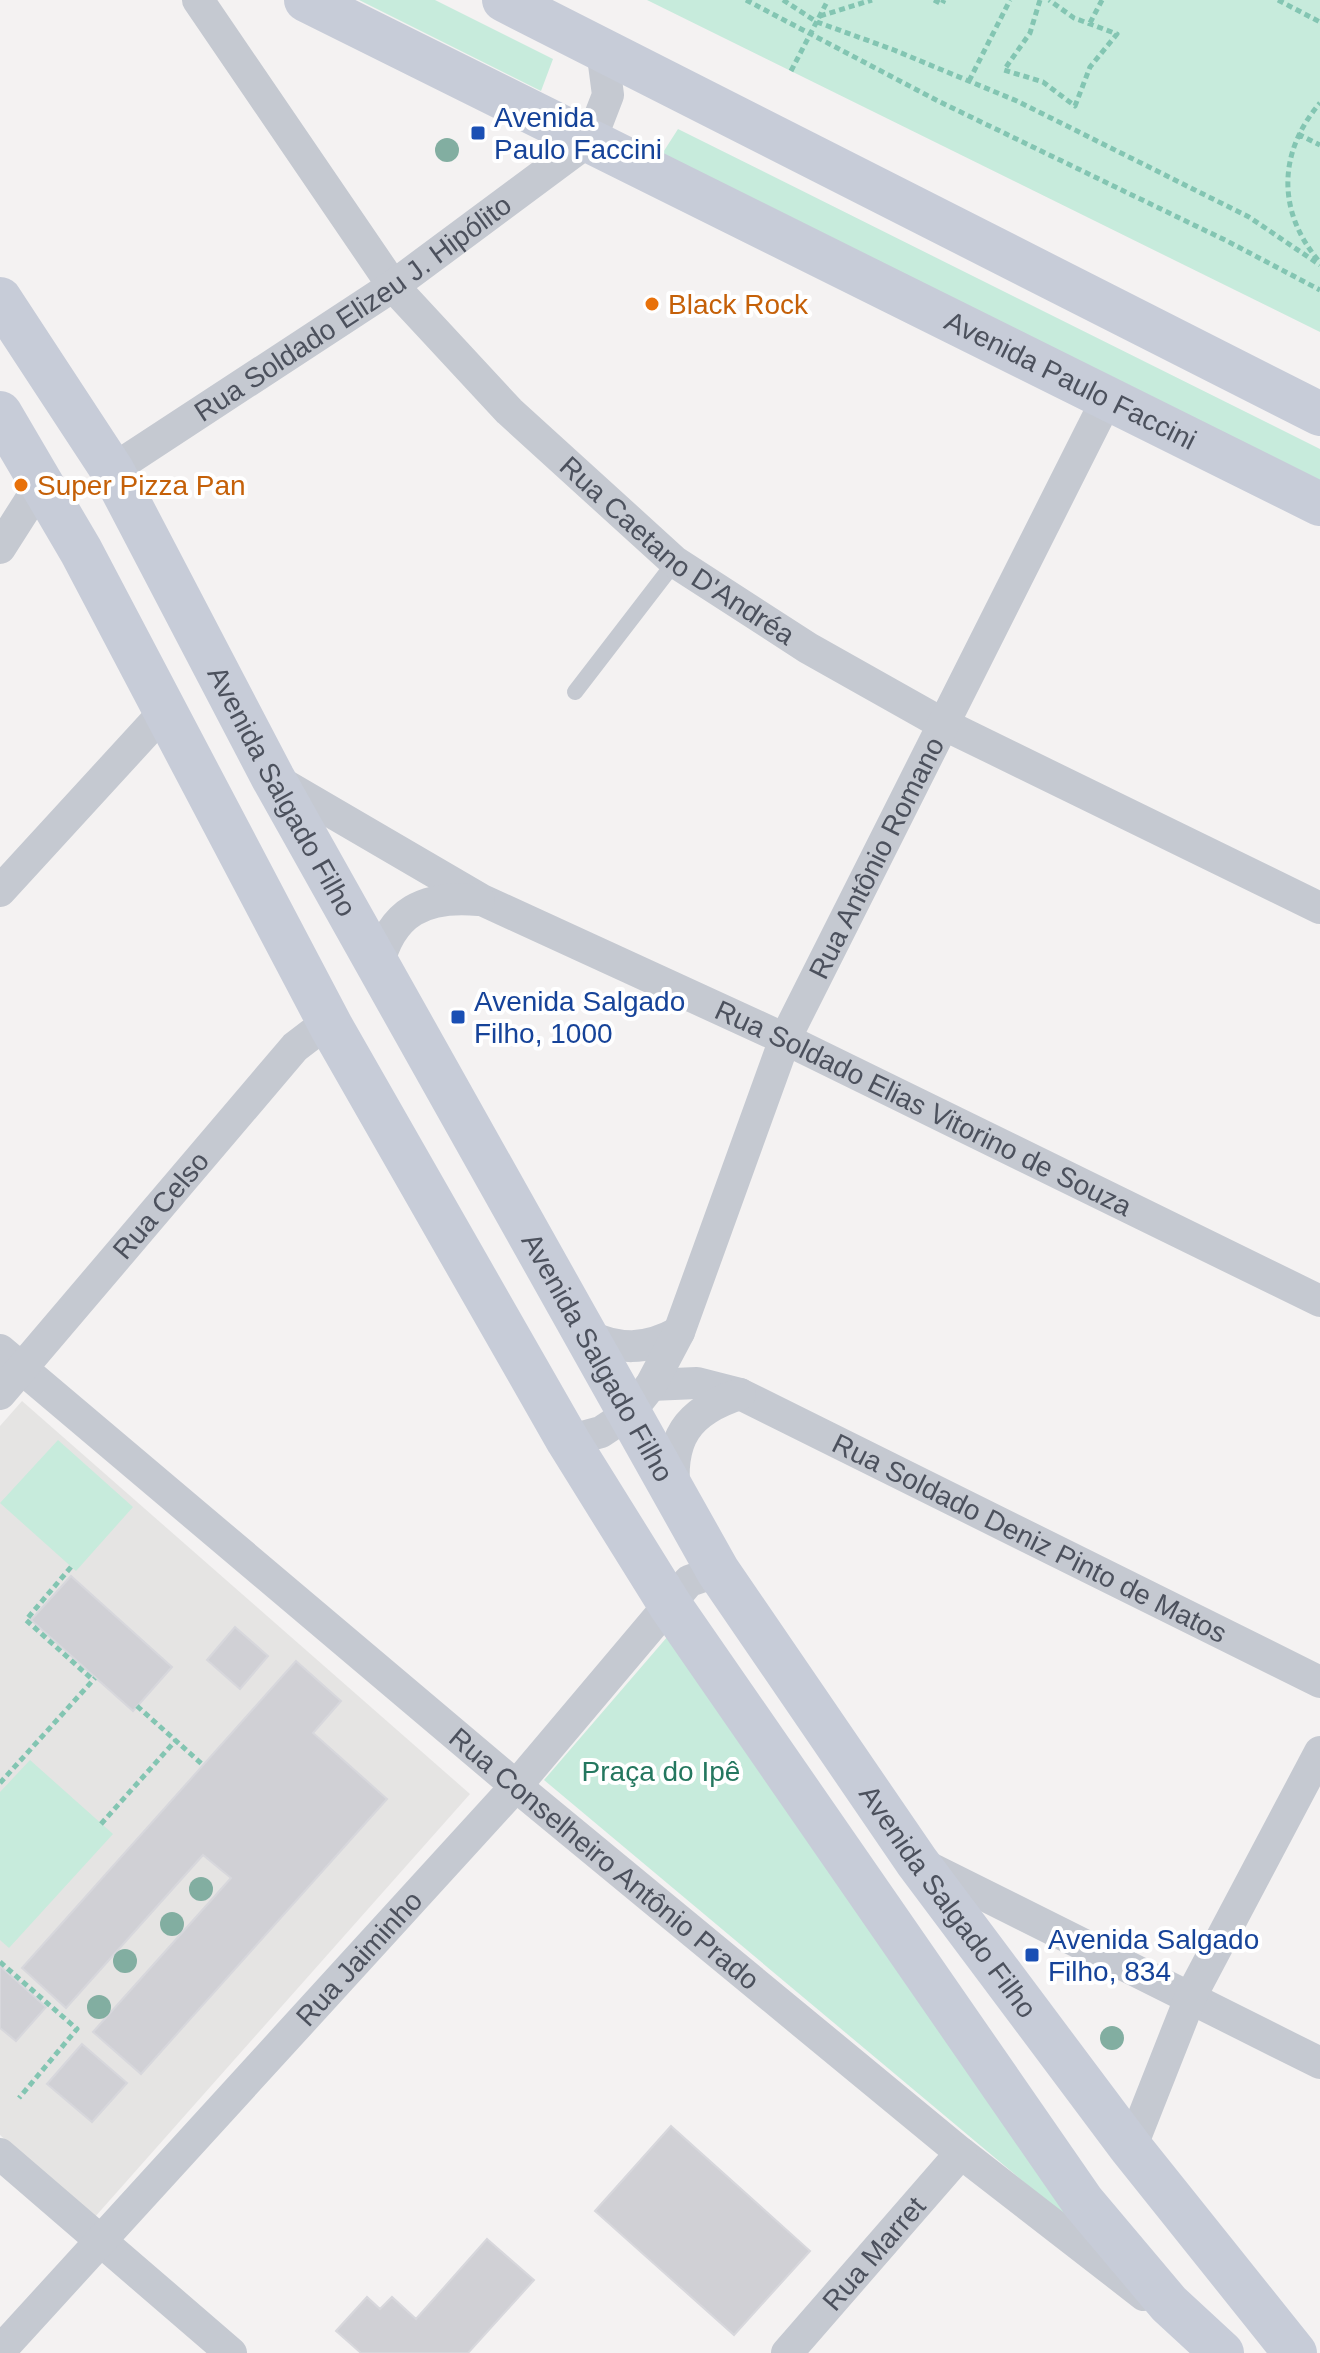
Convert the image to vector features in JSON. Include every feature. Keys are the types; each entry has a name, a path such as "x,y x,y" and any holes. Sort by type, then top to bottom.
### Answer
{"main road":[{"name":"Avenida Paulo Faccini","path":"306,0 1320,504"},
{"path":"504,0 1320,414"},
{"name":"Avenida Salgado Filho","path":"0,299 112,470 273,778 583,1334 640,1399 676,1500 718,1571 917,1862 1131,2148 1295,2353"},
{"path":"0,413 42,482 332,1028 568,1441 670,1605 1083,2202 1169,2304 1220,2353"}],"street":[{"name":"Rua Caetano D'Andréa","path":"198,0 393,286 509,411 675,562 808,648 943,724 1320,908"},
{"path":"591,139 608,95 602,49"},
{"name":"Rua Soldado Elizeu J. Hipólito","path":"112,470 393,286 591,139"},
{"name":"Rua Antônio Romano","path":"640,1399 679,1332 785,1039 1107,399"},
{"path":"0,548 42,482"},
{"path":"0,891 165,711"},
{"name":"Rua Soldado Elias Vitorino de Souza","path":"273,778 482,900 785,1039 1320,1301"},
{"name":"Rua Soldado Elias Vitorino de Souza","path":"378,966 383,944 392,928 410,912 430,902 453,898 482,900"},
{"name":"Rua Celso","path":"0,1394 11,1360 295,1047 312,1034 332,1028"},
{"path":"583,1334 606,1345 631,1349 657,1344 679,1332"},
{"name":"Rua Conselheiro Antônio Prado","path":"11,1360 516,1786 961,2153 1220,2353"},
{"name":"Rua Soldado Deniz Pinto de Matos","path":"640,1399 697,1383 740,1394 1320,1682"},
{"path":"676,1500 673,1477 689,1419 717,1401 740,1394"},
{"path":"568,1441 601,1432 640,1399"},
{"name":"Rua Jaiminho","path":"0,2351 516,1786 689,1581 718,1571"},
{"path":"1131,2148 1191,1996 1320,1752"},
{"path":"917,1862 1320,2063"},
{"name":"Rua Marret","path":"787,2353 961,2153"},
{"path":"0,2154 231,2353"}],"lane":[{"path":"575,692 675,562"}],"path":[{"path":"746,0 1320,290"},
{"path":"783,0 817,22 1017,101 1249,217 1320,263"},
{"path":"791,71 828,0"},
{"path":"820,16 872,0"},
{"path":"934,0 942,4 944,0"},
{"path":"969,81 1010,0"},
{"path":"1040,0 1030,33 1004,70 1043,82 1075,106 1090,67 1117,34 1074,18 1049,0"},
{"path":"1090,23 1102,0"},
{"path":"1278,0 1320,22"},
{"path":"1320,103 1298,134 1287,169 1288,205 1301,240 1320,263"},
{"path":"1298,134 1320,145"},
{"path":"0,1783 94,1679 26,1620 71,1567"},
{"path":"137,1706 203,1765"},
{"path":"101,1824 176,1740"},
{"path":"0,1962 77,2029 19,2098"}],"shaded area":[{"path":"22,1401 470,1794 94,2218 0,2135 0,1426"}],"green space":[{"path":"359,0 435,0 553,59 541,91"},
{"path":"647,0 1320,0 1320,332"},
{"path":"678,129 1320,449 1320,486 662,154"},
{"path":"58,1440 133,1507 76,1571 0,1503"},
{"name":"Praça do Ipê","path":"668,1636 1074,2224 544,1780"},
{"path":"30,1760 113,1834 9,1948 0,1940 0,1792"}],"building":[{"path":"71,1576 172,1667 133,1711 31,1620"},
{"path":"235,1627 268,1656 240,1689 207,1660"},
{"path":"296,1661 341,1701 313,1733 387,1799 141,2074 93,2032 231,1878 203,1855 66,2008 22,1968"},
{"path":"0,1966 46,2007 16,2041 0,2028"},
{"path":"82,2044 127,2083 92,2122 47,2084"},
{"path":"671,2126 810,2251 734,2335 595,2211"},
{"path":"487,2239 534,2280 468,2353 361,2353 336,2331 367,2297 380,2309 392,2297 416,2319"}],"place":[{"name":"Avenida Paulo Faccini","path":"478,133"},
{"name":"Black Rock","path":"652,304"},
{"name":"Super Pizza Pan","path":"21,485"},
{"name":"Avenida Salgado Filho, 1000","path":"458,1017"},
{"name":"Avenida Salgado Filho, 834","path":"1032,1955"}]}
